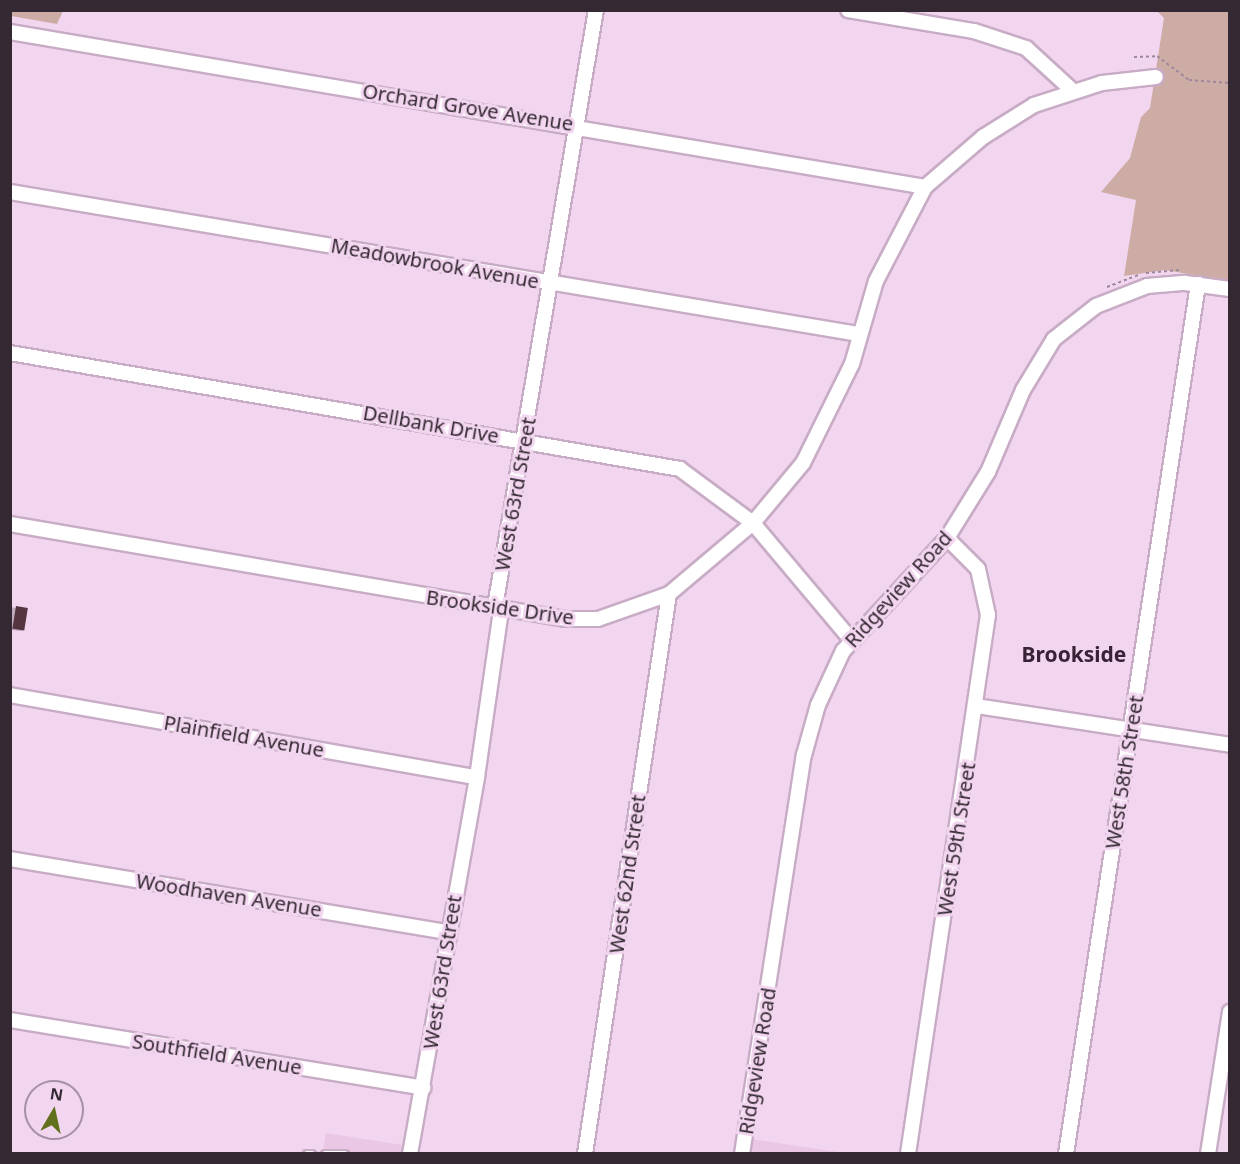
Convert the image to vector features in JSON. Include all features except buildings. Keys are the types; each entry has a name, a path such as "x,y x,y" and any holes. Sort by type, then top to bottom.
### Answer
{"street":[{"name":"West 63rd Street","path":"411,1154 448,932 477,777 501,611 496,601 596,10"},
{"path":"848,10 974,32 1026,48 1072,90"},
{"name":"Orchard Grove Avenue","path":"10,32 575,125 925,187"},
{"name":"Brookside Drive","path":"10,524 501,611 598,619 669,594 753,523 821,432 852,364 876,281 925,187 1005,121 1072,90 1155,78"},
{"name":"Meadowbrook Avenue","path":"10,192 859,334"},
{"name":"Ridgeview Road","path":"742,1154 808,737 818,705 852,641 947,538 988,472 1023,390 1054,339 1119,294 1147,286 1198,284 1230,289"},
{"name":"West 58th Street","path":"1066,1154 1198,284"},
{"name":"Dellbank Drive","path":"10,353 524,440 680,469 753,523 852,641"},
{"name":"West 59th Street","path":"908,1154 988,615 985,585 968,556 947,538"},
{"name":"West 62nd Street","path":"585,1154 669,594"},
{"name":"Plainfield Avenue","path":"10,695 477,777"},
{"path":"976,706 1230,745"},
{"name":"Woodhaven Avenue","path":"10,859 448,932"},
{"path":"1208,1154 1230,1012"},
{"name":"Southfield Avenue","path":"10,1020 423,1088"}],"lane":[{"path":"325,1154 344,1154"}],"path":[{"path":"1134,57 1157,56 1189,80 1230,83"}],"shaded area":[{"path":"10,11 63,11 57,24 11,16"},
{"path":"1157,11 1229,11 1229,281 1165,270 1124,276 1136,200 1101,192 1130,158 1141,117 1150,108 1164,18"},
{"path":"326,1133 415,1147 414,1153 302,1154 302,1149 323,1152"},
{"path":"751,1139 845,1153 748,1154"}],"district":[{"name":"Brookside","path":"1074,654"}]}
